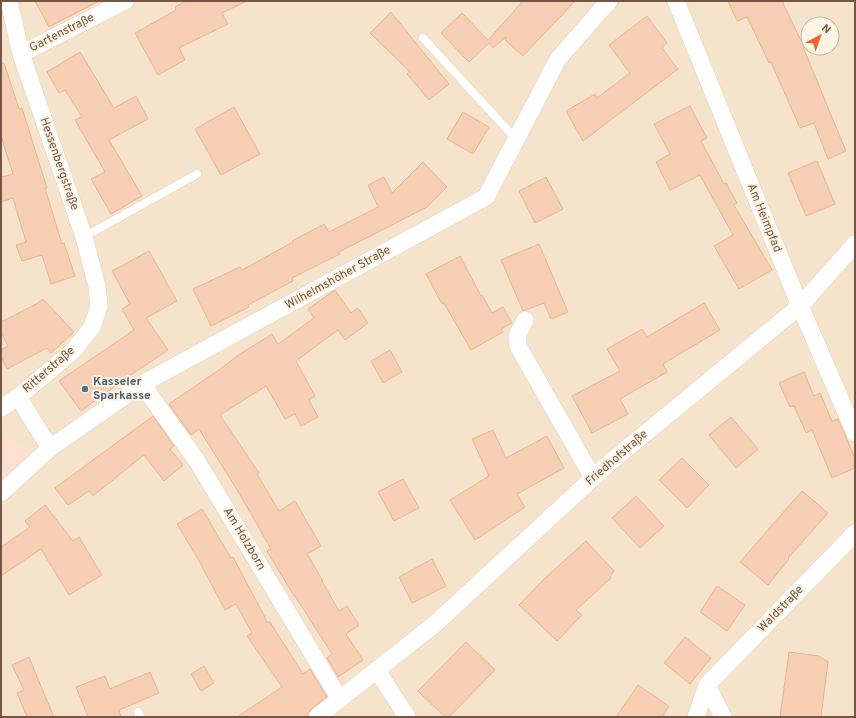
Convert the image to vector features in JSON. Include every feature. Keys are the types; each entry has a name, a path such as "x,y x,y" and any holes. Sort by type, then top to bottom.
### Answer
{"street":[{"name":"Hessenbergstraße","path":"9,1 21,54 84,237 97,286 99,306 92,328"},
{"name":"Gartenstraße","path":"21,54 125,1"},
{"name":"Wilhelmshöher Straße","path":"1,493 50,448 142,384 486,197 558,59 609,1"},
{"name":"Am Heimpfad","path":"676,1 800,306 855,433"},
{"name":"Friedhofstraße","path":"317,717 339,698 435,624 614,459 800,306 855,244"},
{"path":"525,320 517,336 518,346 593,478"},
{"name":"Ritterstraße","path":"1,408 18,397 73,351 92,328"},
{"name":"Am Holzborn","path":"142,384 197,461 339,698"},
{"path":"18,397 50,448"},
{"name":"Waldstraße","path":"696,717 707,685 855,533"},
{"path":"377,670 407,717"},
{"path":"707,685 723,717"}],"lane":[{"path":"423,38 516,139"},
{"path":"84,237 197,174"}],"shaded area":[{"path":"1,1 855,1 855,717 1,717 1,506 40,466 32,454 1,432"},
{"path":"1,432 32,454 40,466 1,506"}],"building":[{"path":"35,1 99,1 49,27"},
{"path":"186,1 247,1 222,13 228,24 179,48 185,60 158,75 135,33 176,10 175,7"},
{"path":"523,1 575,1 523,56 505,40 506,37 493,48 489,43 469,62 441,33 462,13 488,40"},
{"path":"728,1 782,1 800,39 800,56 807,56 846,151 828,159 814,123 800,128 771,62 769,63 747,17 737,21"},
{"path":"391,12 449,84 429,100 407,74 410,72 370,33"},
{"path":"647,16 667,43 662,48 678,69 583,141 566,111 595,94 597,98 630,73 609,45"},
{"path":"80,52 114,108 136,96 148,119 109,140 142,196 111,214 91,179 105,172 75,120 82,117 65,90 59,93 47,72"},
{"path":"1,63 4,63 19,109 22,108 47,188 45,188 62,244 64,243 75,276 51,284 42,255 22,261 16,245 26,242 13,198 1,202 1,177 13,174 1,136"},
{"path":"690,106 707,138 701,141 724,184 726,183 737,203 734,205 772,270 739,289 714,246 733,235 700,175 670,190 656,162 670,154 654,124"},
{"path":"234,107 260,154 221,175 195,129"},
{"path":"463,112 489,127 473,154 447,139"},
{"path":"817,161 835,204 806,216 788,173"},
{"path":"423,162 447,187 427,207 339,252 340,254 292,278 293,281 248,305 249,307 211,326 193,289 240,267 242,270 324,224 329,232 378,207 368,185 384,177 392,193"},
{"path":"546,177 563,209 535,223 519,191"},
{"path":"539,244 568,312 551,319 544,303 523,311 501,260"},
{"path":"149,251 177,301 146,318 168,350 81,411 59,381 134,330 122,309 130,304 112,271"},
{"path":"460,256 481,296 482,295 492,313 503,307 512,323 501,329 503,332 471,350 444,303 442,304 426,274"},
{"path":"335,290 351,313 358,308 368,323 345,340 338,330 296,361 315,396 309,400 318,417 301,426 295,414 285,419 266,386 220,415 259,473 257,474 279,511 295,501 321,546 307,554 339,611 347,606 359,625 346,634 363,660 338,677 327,658 332,654 267,551 271,549 239,493 199,429 191,435 169,404 240,354 272,334 278,344 314,318 308,309"},
{"path":"43,299 74,332 51,353 47,348 7,369 1,356 1,350 8,346 1,332 1,322"},
{"path":"704,303 720,330 663,364 667,372 620,399 628,414 592,433 572,396 620,371 607,349 642,329 647,337"},
{"path":"390,350 402,372 383,383 371,361"},
{"path":"804,372 814,396 820,393 832,421 838,419 855,458 855,468 832,478 812,430 806,433 794,406 790,407 779,383"},
{"path":"153,416 174,446 170,449 183,465 164,481 144,455 93,496 89,491 68,505 55,488"},
{"path":"731,417 758,449 736,468 709,435"},
{"path":"493,430 506,458 547,436 564,468 517,494 525,507 475,540 450,500 489,476 472,439"},
{"path":"682,458 709,485 687,508 659,480"},
{"path":"403,479 419,508 394,521 378,492"},
{"path":"802,491 828,513 788,558 789,559 768,585 740,562"},
{"path":"636,496 664,526 640,548 612,518"},
{"path":"45,505 73,541 79,537 102,575 69,595 41,549 1,576 1,547 30,527 25,521"},
{"path":"202,509 231,558 233,557 268,623 270,622 303,674 310,669 327,697 311,709 306,717 237,717 282,687 247,636 252,633 236,604 225,610 198,559 177,524"},
{"path":"586,541 614,571 610,577 611,578 576,610 582,615 557,641 519,605 544,579"},
{"path":"432,559 446,586 412,603 399,577"},
{"path":"717,586 745,605 727,631 700,612"},
{"path":"685,637 711,658 690,684 664,663"},
{"path":"466,642 495,670 449,717 445,717 418,691"},
{"path":"789,652 819,656 828,662 821,717 780,717"},
{"path":"29,657 54,717 27,717 17,693 24,690 12,665"},
{"path":"204,666 214,683 201,691 191,674"},
{"path":"150,672 159,693 119,710 121,717 88,717 76,687 105,676 110,689"},
{"path":"638,685 669,706 662,717 616,717"}],"place":[{"name":"Kasseler Sparkasse","path":"85,389"}]}
